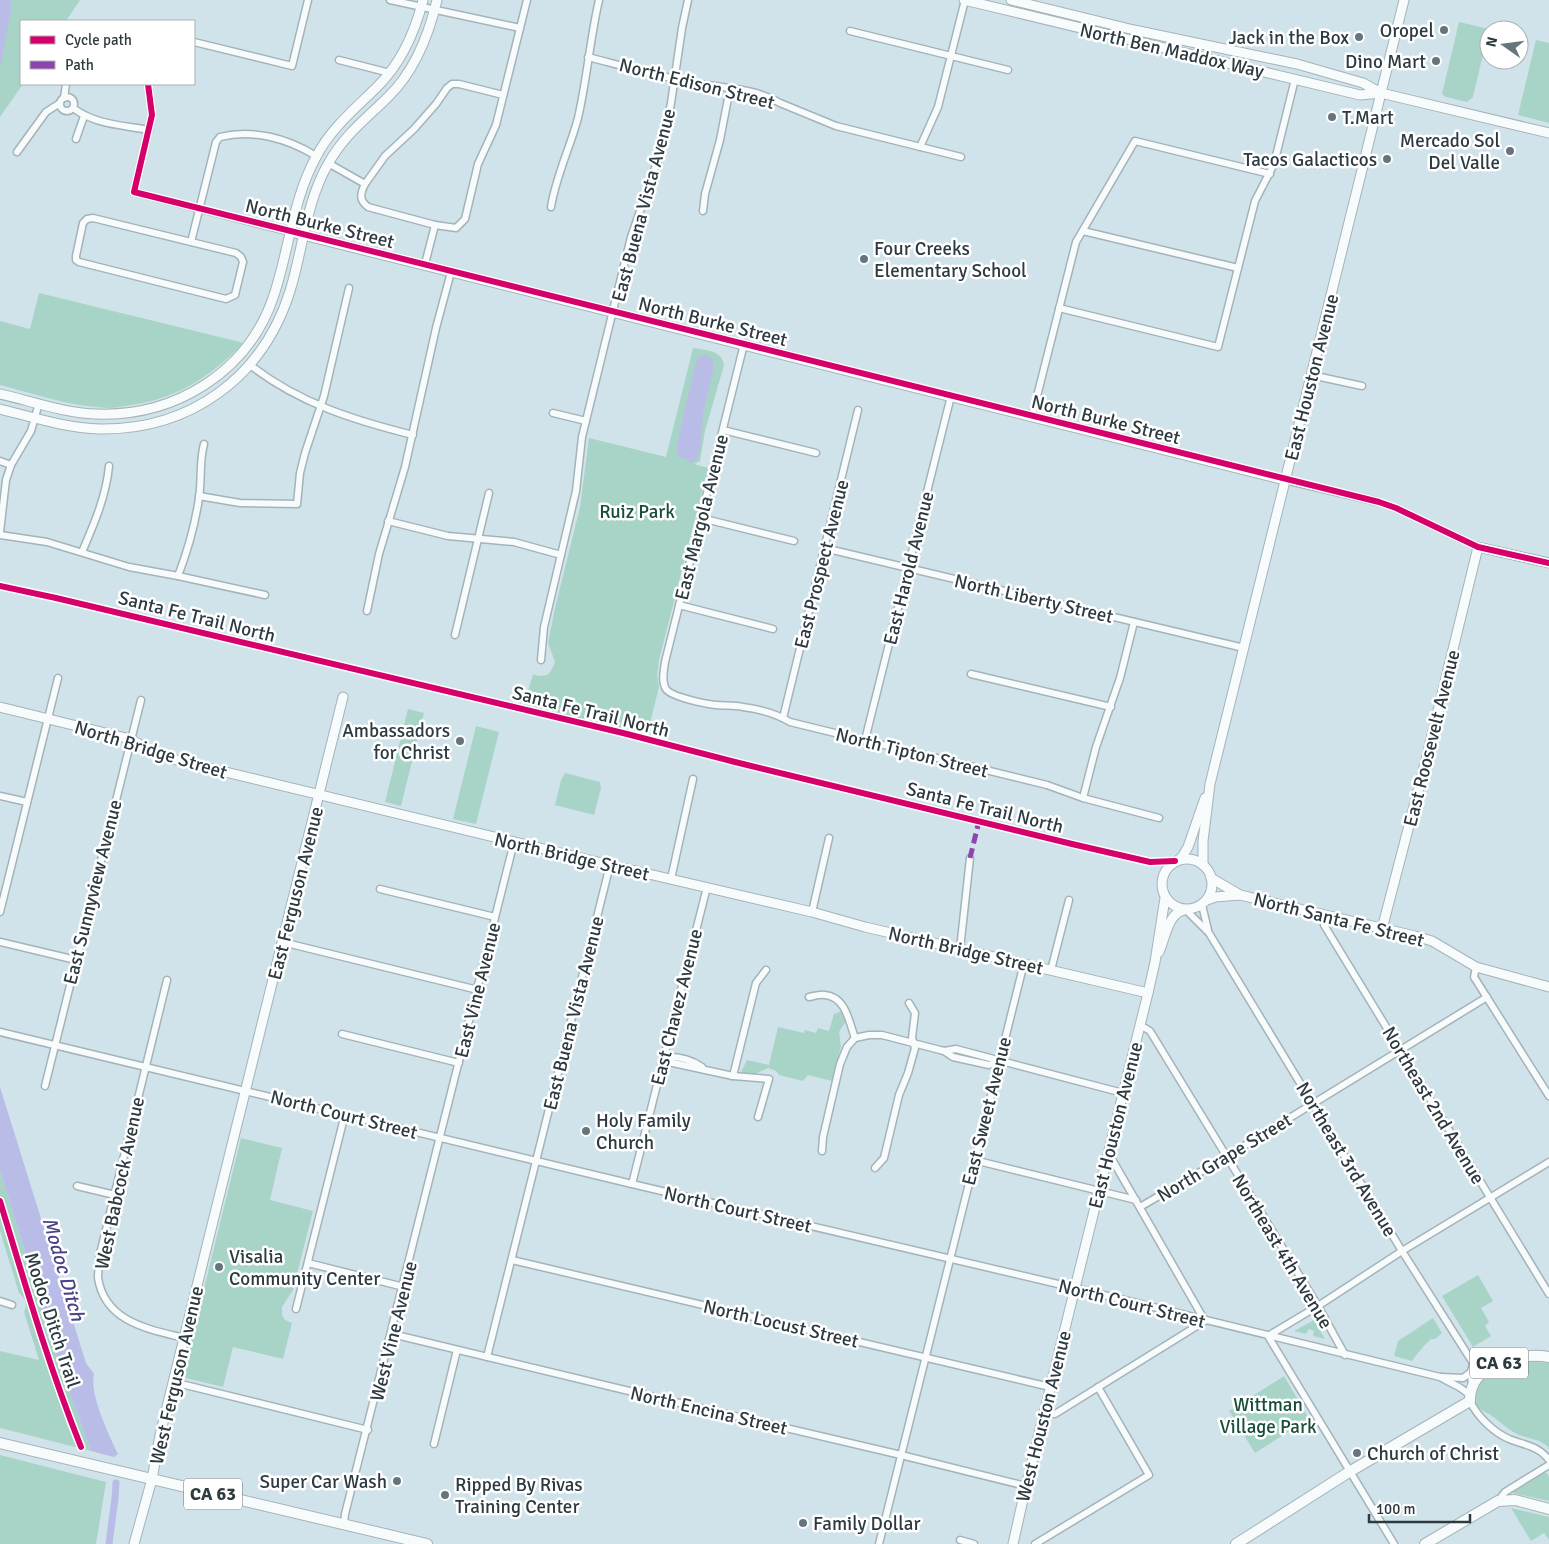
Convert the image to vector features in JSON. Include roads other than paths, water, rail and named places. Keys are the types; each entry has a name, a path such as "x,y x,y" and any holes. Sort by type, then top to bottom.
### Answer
{"main road":[{"name":"North Ben Maddox Way","path":"965,0 1136,43 1362,95 1381,93"},
{"name":"North Ben Maddox Way","path":"1011,0 1134,30 1297,64 1363,82 1381,93 1549,133"},
{"name":"East Houston Avenue","path":"1177,861 1188,847 1210,784 1404,0"},
{"path":"0,394 83,413 114,414 139,412 187,397 221,373 239,356 265,318 273,298 303,185 316,156 336,127 390,73 408,42 422,4"},
{"path":"0,408 35,418 75,426 100,429 124,428 150,424 178,416 197,408 234,382 264,348 276,328 292,286 314,197 328,163 352,130 389,96 400,82 423,44 436,4"},
{"name":"North Burke Street","path":"291,232 1285,480"},
{"path":"1478,547 1549,563"},
{"name":"East Roosevelt Avenue","path":"1382,929 1478,547"},
{"name":"East Ferguson Avenue","path":"245,1090 343,697"},
{"name":"North Bridge Street","path":"0,707 130,739 161,756 1148,993"},
{"name":"East Houston Avenue","path":"1203,865 1203,840 1210,784"},
{"path":"1191,859 1203,865 1212,878 1212,886 1205,902 1195,909 1185,910 1170,904 1165,898 1161,882 1168,866 1177,861 1191,859"},
{"name":"North Santa Fe Street","path":"1212,878 1240,895"},
{"name":"North Santa Fe Street","path":"1205,902 1214,897 1240,895 1432,941 1476,967 1549,987"},
{"name":"East Houston Avenue","path":"1075,1288 1148,993 1165,898"},
{"name":"East Houston Avenue","path":"1155,962 1173,917 1178,911 1185,910"},
{"name":"West Ferguson Avenue","path":"134,1544 152,1480 160,1435 245,1090"},
{"name":"West Houston Avenue","path":"1013,1544 1075,1288"},
{"name":"CA 63","path":"1236,1544 1471,1395 1484,1372 1492,1366 1506,1360 1527,1356 1549,1357"},
{"name":"CA 63","path":"0,1442 152,1480 427,1544"},
{"path":"1425,1544 1498,1501 1515,1500 1549,1509"}],"street":[{"path":"195,42 292,66 308,0"},
{"path":"390,0 436,4 520,28"},
{"path":"503,94 459,84 450,86 414,129 385,156 365,184 360,195 362,202 368,208 435,225 456,228 465,219 478,164 496,124 527,0"},
{"path":"550,207 556,179 569,148 578,117 599,0"},
{"name":"East Buena Vista Avenue","path":"541,660 544,627 576,491 578,464 586,421 633,230 665,133 688,0"},
{"path":"920,146 938,107 965,0"},
{"path":"850,31 1008,70"},
{"name":"North Edison Street","path":"588,57 675,78 772,98 836,126 961,157"},
{"path":"339,60 390,73"},
{"path":"1059,308 1218,347 1255,201 1274,164 1296,79"},
{"path":"66,85 62,109 66,111 73,108"},
{"path":"73,108 84,116 109,124 149,130 152,115 148,85"},
{"path":"703,211 705,194 720,140 730,88"},
{"path":"18,152 46,112 69,97 73,100 73,108"},
{"path":"76,139 84,116"},
{"name":"North Burke Street","path":"149,130 134,192 291,232"},
{"path":"191,242 216,142 220,137 231,134 267,136 293,144 316,156"},
{"path":"1032,416 1072,254 1083,231 1135,141 1270,174"},
{"path":"328,163 365,184"},
{"path":"92,218 191,242 236,253 241,257 243,262 235,295 230,298 76,260 84,223 87,219 92,218"},
{"path":"425,264 435,225"},
{"path":"1083,231 1238,268"},
{"path":"367,611 379,554 405,467 436,328 451,272"},
{"path":"199,496 240,502 296,504 300,473 321,407 349,288"},
{"name":"East Margola Avenue","path":"666,689 663,672 744,344"},
{"path":"250,365 279,385 321,407 360,422 412,435"},
{"path":"1312,375 1362,386"},
{"name":"East Harold Avenue","path":"865,740 951,396"},
{"path":"39,403 27,438 10,465 6,480 0,534 30,538 129,567 265,596"},
{"name":"East Prospect Avenue","path":"783,718 858,410"},
{"path":"553,413 586,421"},
{"path":"723,430 816,453"},
{"path":"178,576 193,531 199,496 200,457 204,444"},
{"path":"0,461 10,465"},
{"path":"82,552 101,503 110,466"},
{"path":"1285,480 1379,502 1396,508 1478,547"},
{"path":"455,635 489,494"},
{"path":"701,518 794,541"},
{"path":"388,521 448,536 514,542 561,555"},
{"name":"North Liberty Street","path":"824,548 1244,648"},
{"path":"679,605 773,629"},
{"path":"1083,798 1096,747 1111,707 1134,622"},
{"path":"972,674 1111,707"},
{"path":"0,912 3,884 27,802 58,678"},
{"name":"North Tipton Street","path":"666,689 674,695 718,706 742,706 783,718 790,722 1047,784 1083,798 1159,818"},
{"name":"East Sunnyview Avenue","path":"45,1086 141,700"},
{"path":"671,879 694,779"},
{"path":"0,796 27,802"},
{"path":"812,912 829,838"},
{"name":"East Vine Avenue","path":"441,1137 514,842"},
{"path":"960,949 970,858"},
{"name":"East Buena Vista Avenue","path":"487,1357 610,865"},
{"name":"East Chavez Avenue","path":"632,1184 707,887"},
{"path":"380,889 495,917"},
{"path":"1052,970 1069,900"},
{"name":"Northeast 3rd Avenue","path":"1205,902 1209,933"},
{"name":"Northeast 3rd Avenue","path":"1185,910 1209,933 1402,1251 1473,1363"},
{"name":"Northeast 2nd Avenue","path":"1326,915 1324,925 1549,1294"},
{"path":"0,942 76,960"},
{"path":"282,942 478,990"},
{"name":"East Sweet Avenue","path":"880,1544 949,1259 1024,963"},
{"path":"1476,967 1474,977 1549,1096"},
{"path":"733,1076 756,984 766,970"},
{"name":"West Babcock Avenue","path":"167,980 99,1258 98,1278 104,1296 113,1309 125,1319 139,1327 184,1338"},
{"path":"809,997 825,995 836,998 844,1006 855,1038"},
{"name":"North Grape Street","path":"1140,1207 1314,1104 1487,997"},
{"path":"875,1168 884,1158 899,1095 915,1048 912,1038 915,1013 909,1003"},
{"name":"Northeast 4th Avenue","path":"1140,1024 1150,1031 1318,1306 1345,1354"},
{"name":"North Court Street","path":"0,1032 1075,1288 1440,1377 1451,1384 1462,1387 1471,1395"},
{"path":"342,1034 460,1063"},
{"path":"822,1151 823,1137 840,1064 847,1047 855,1038 869,1035 882,1035 944,1051 953,1057 989,1065 998,1062 1123,1093"},
{"path":"664,1057 676,1056 691,1060 705,1069 733,1076 768,1079 758,1117"},
{"path":"296,1309 345,1114"},
{"name":"West Vine Avenue","path":"344,1524 441,1137"},
{"path":"1044,1412 1055,1414 1205,1321 1109,1154"},
{"path":"974,1160 1136,1200"},
{"path":"1394,1544 1268,1336 1402,1251 1491,1199 1549,1162"},
{"path":"77,1186 115,1195"},
{"name":"North Locust Street","path":"512,1260 1050,1387"},
{"path":"308,1263 404,1287"},
{"path":"0,1301 12,1305"},
{"name":"North Encina Street","path":"392,1334 1026,1486"},
{"path":"434,1444 457,1350"},
{"path":"1440,1377 1463,1378 1481,1365 1506,1360"},
{"path":"1481,1365 1473,1363 1471,1372 1471,1395 1478,1415 1498,1433 1538,1448 1549,1460"},
{"path":"173,1382 368,1430"},
{"path":"1035,1544 1149,1475 1098,1387"},
{"path":"1498,1501 1505,1492 1549,1465"},
{"path":"960,1540 974,1544"}],"water":[{"path":"0,0 11,0 11,11 0,68"},
{"path":"706,355 712,359 714,366 703,413 700,450 696,461 691,462 678,456 677,444 696,362 700,356"},
{"path":"0,1087 86,1363 94,1374 94,1392 97,1403 118,1454 114,1457 91,1451 58,1360 0,1170"}],"waterway":[{"name":"Modoc Ditch","path":"109,1544 116,1483"}],"place":[{"name":"Oropel","path":"1444,30"},
{"name":"Jack in the Box","path":"1359,37"},
{"name":"Dino Mart","path":"1436,61"},
{"name":"T.Mart","path":"1332,117"},
{"name":"Mercado Sol Del Valle","path":"1510,151"},
{"name":"Tacos Galacticos","path":"1387,159"},
{"name":"Four Creeks Elementary School","path":"864,259"},
{"name":"Ambassadors for Christ","path":"460,741"},
{"name":"Holy Family Church","path":"586,1131"},
{"name":"Visalia Community Center","path":"219,1267"},
{"name":"Church of Christ","path":"1357,1453"},
{"name":"Super Car Wash","path":"397,1481"},
{"name":"Ripped By Rivas Training Center","path":"445,1495"},
{"name":"Family Dollar","path":"803,1523"}],"park label":[{"name":"Ruiz Park","path":"637,511"},
{"name":"Wittman Village Park","path":"1268,1415"}]}
